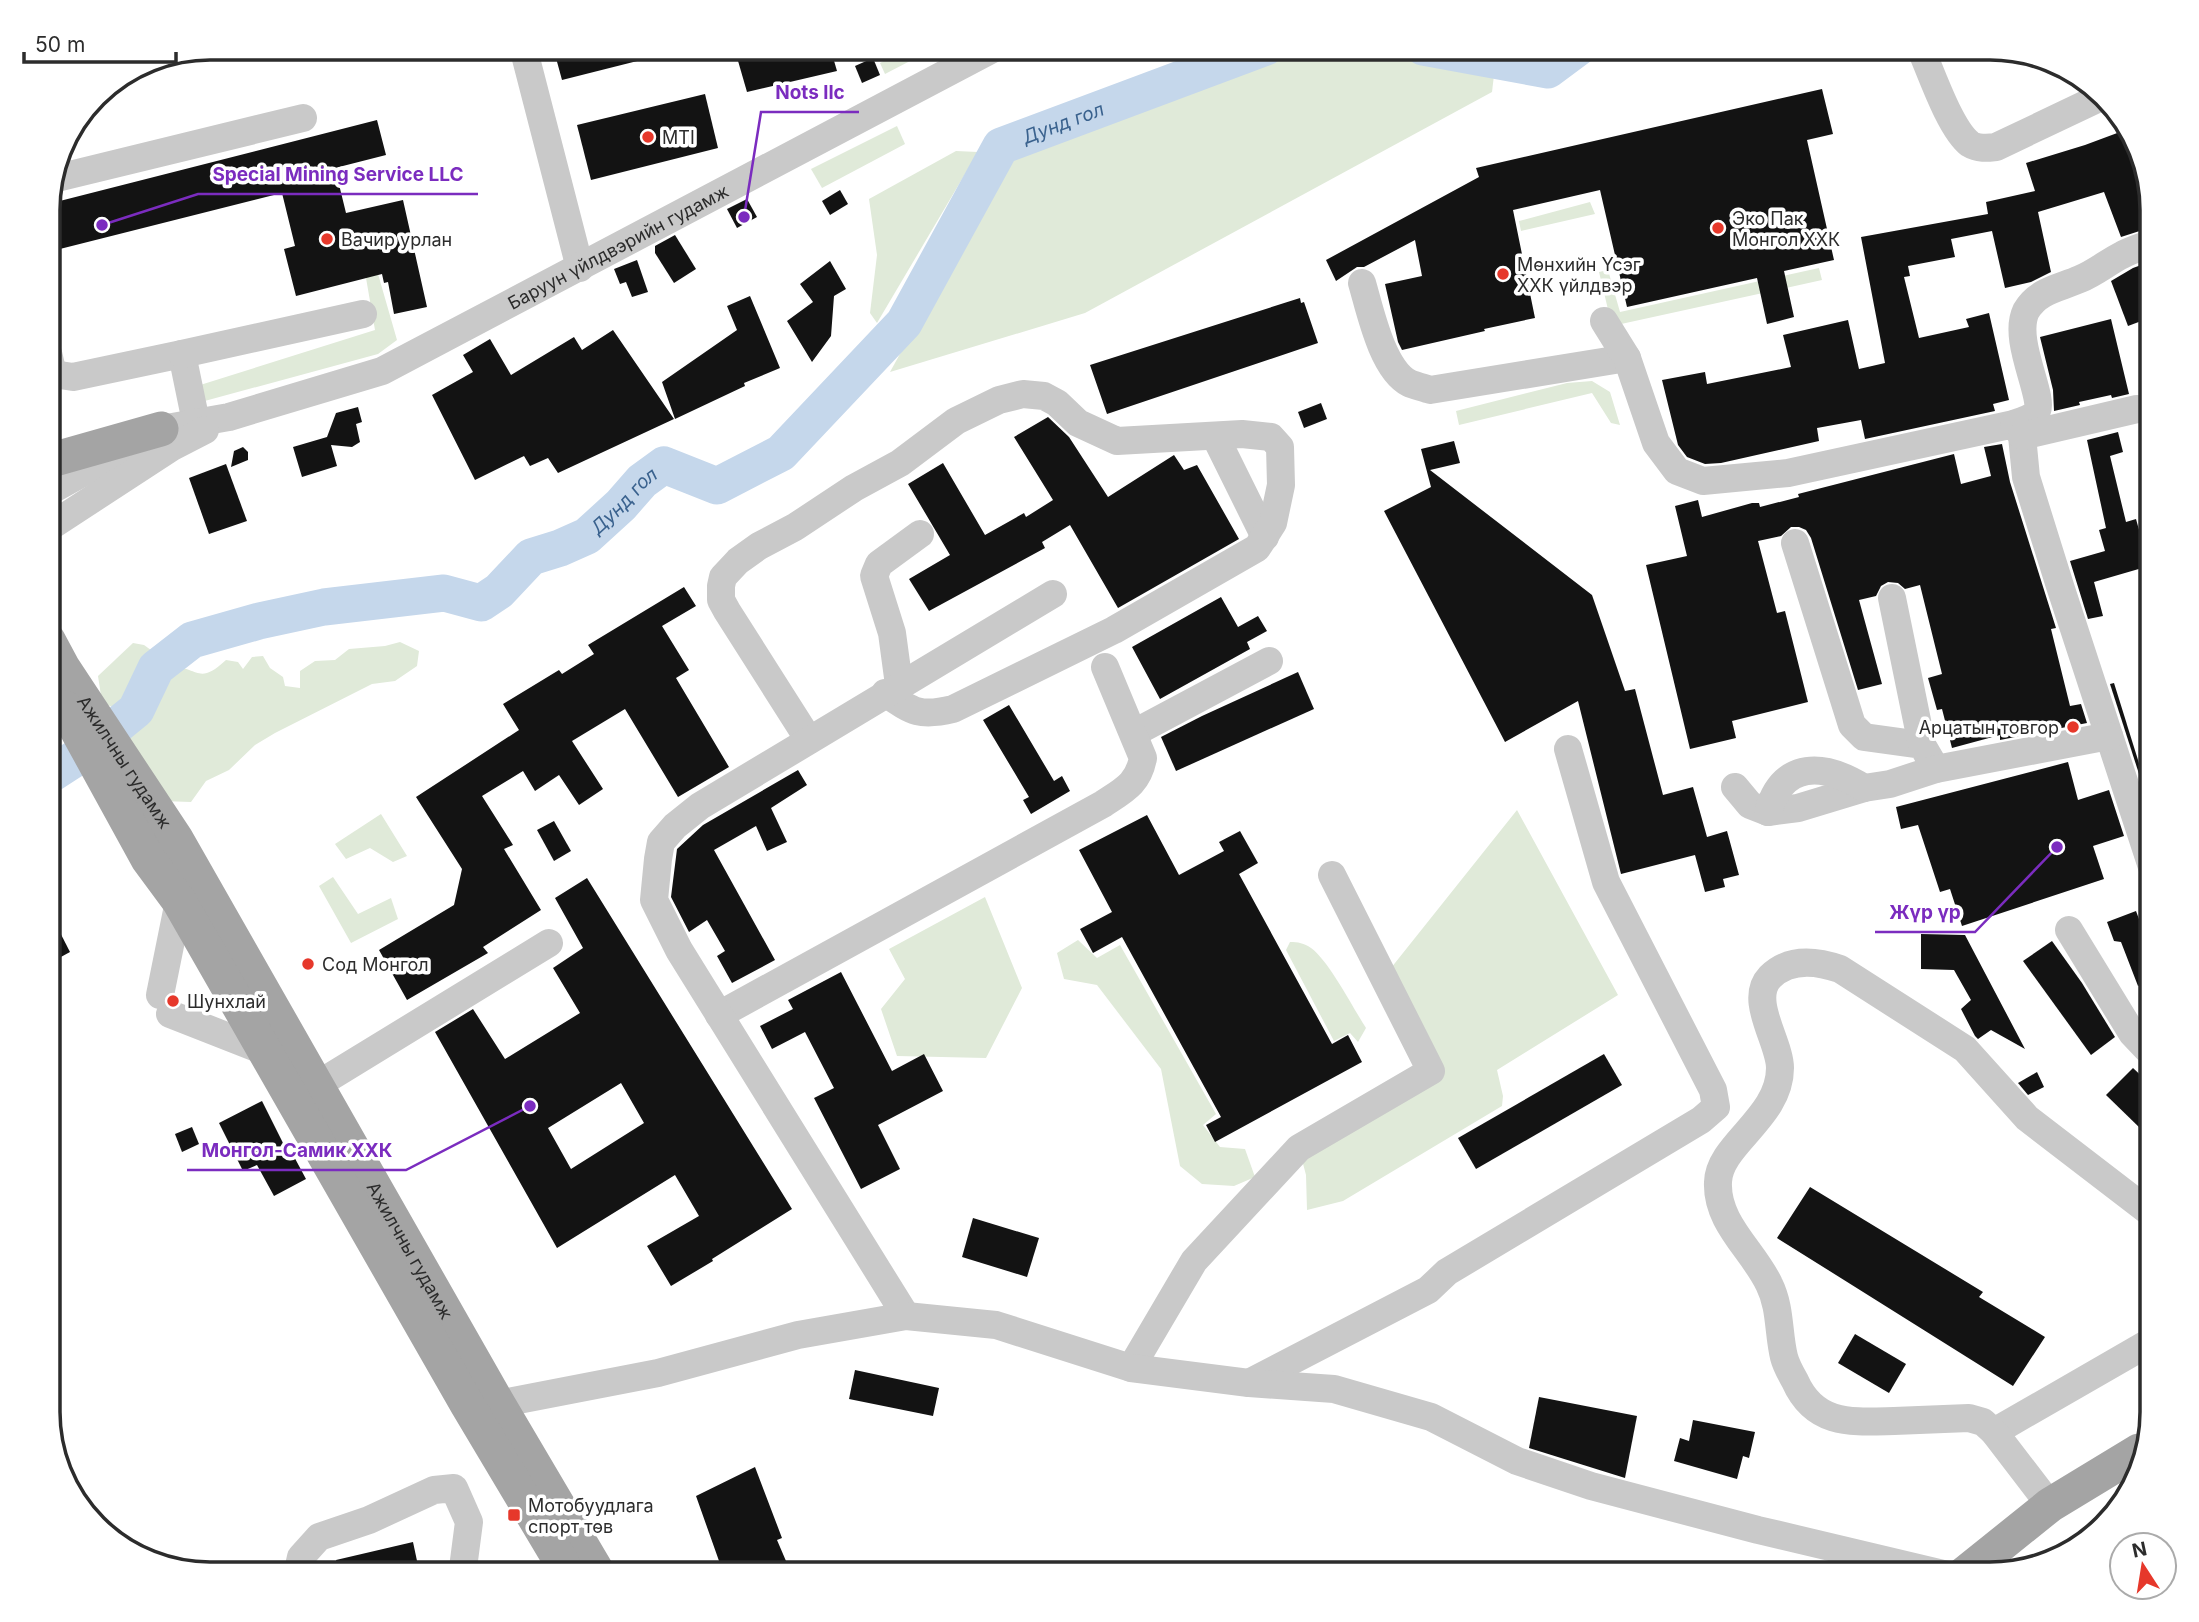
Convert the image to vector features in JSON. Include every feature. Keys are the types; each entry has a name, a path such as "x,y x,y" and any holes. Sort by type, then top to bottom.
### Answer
{"main road":[{"path":"60,458 161,429"},
{"name":"Ажилчны гудамж","path":"60,672 176,839 498,1404 591,1562"},
{"name":"Ажилчны гудамж","path":"60,677 148,859 179,901 467,1404 561,1562"},
{"path":"1979,1562 2050,1505 2133,1454"}],"street":[{"path":"526,60 580,268"},
{"name":"Баруун үйлдвэрийн гудамж","path":"60,485 161,429 229,416 382,371 972,60"},
{"path":"1926,60 1957,131 1971,145 1983,148 1996,147 2092,101"},
{"path":"63,177 303,118"},
{"path":"2018,430 2038,411 2038,402 2025,357 2025,313 2035,299 2049,290 2082,279 2140,248"},
{"path":"1363,283 1375,328 1393,369 1407,382 1430,390 1627,358"},
{"path":"60,375 73,377 363,314"},
{"path":"1604,321 1627,358 1656,443 1676,471 1703,481 1788,473 1946,441 2137,409"},
{"path":"182,354 196,422"},
{"path":"809,740 746,645 721,600 723,576 759,546 900,463 956,421 999,400 1023,394 1044,396 1057,403 1078,423 1116,441 1242,434 1271,437 1280,447 1281,485 1273,523 1257,548 1114,630 953,709 929,715 908,709 892,689 897,654 874,576 879,564 920,534"},
{"name":"Баруун үйлдвэрийн гудамж","path":"60,520 172,447 229,416"},
{"path":"2018,430 2026,477 2109,736 2140,792"},
{"path":"1215,436 1265,537"},
{"path":"1795,542 1852,725 1864,737 1923,745"},
{"path":"906,1316 679,950 654,900 661,842 674,826 700,806 1053,594"},
{"path":"1892,598 1923,745 1937,769"},
{"path":"1134,733 1269,661"},
{"path":"719,1015 1127,788 1140,774 1143,758 1105,667"},
{"path":"1735,787 1750,805 1768,812 1798,808 1937,769 2109,736"},
{"path":"1249,1383 1428,1290 1447,1272 1700,1120 1716,1107 1713,1090 1606,882 1567,749"},
{"path":"1130,1368 1194,1261 1299,1148 1431,1071 1332,875"},
{"path":"179,901 165,1005 267,1052"},
{"path":"2068,930 2132,1034 2140,1042"},
{"path":"317,1085 549,943"},
{"path":"2050,1505 1994,1432 1983,1422 1969,1418 1839,1420 1821,1413 1803,1398 1784,1358 1780,1321 1771,1287 1756,1260 1737,1237 1720,1206 1717,1180 1729,1153 1757,1123 1774,1097 1780,1067 1762,998 1769,977 1793,963 1817,961 1840,969 1965,1049 2027,1118 2140,1205"},
{"path":"498,1404 658,1373 798,1335 906,1316 996,1325 1130,1368 1249,1383 1334,1389 1431,1417 1517,1461 1591,1486 1893,1562"},
{"path":"1994,1432 2140,1348"},
{"path":"300,1562 301,1557 319,1537 369,1520 434,1490 454,1488 470,1522 464,1562"}],"green space":[{"path":"886,60 912,60 885,74 880,63"},
{"path":"1260,60 1425,60 1494,75 1492,92 1085,313 890,372 1012,151"},
{"path":"897,126 905,144 822,188 811,169"},
{"path":"956,151 978,152 877,323 870,313 877,255 869,199"},
{"path":"1590,202 1595,214 1521,231 1519,221"},
{"path":"370,246 397,340 378,354 201,402 197,386 375,330 361,249"},
{"path":"1819,268 1822,280 1612,326 1599,272 1608,270 1620,312"},
{"path":"1592,381 1610,392 1620,425 1611,423 1592,393 1459,425 1456,411 1567,383"},
{"path":"400,642 419,651 417,666 395,681 372,684 255,745 229,770 206,781 191,802 161,801 128,737 153,709 156,686 169,666 204,674 226,660 238,662 243,669 252,657 263,656 270,668 283,677 285,686 300,688 300,671 315,661 335,660 349,649"},
{"path":"133,643 144,645 155,653 130,707 114,708 102,702 98,676"},
{"path":"1517,810 1618,995 1497,1070 1503,1096 1502,1106 1343,1201 1307,1210 1306,1175 1301,1156 1434,1072 1391,968"},
{"path":"381,814 407,856 393,862 370,848 346,859 335,844"},
{"path":"333,877 358,914 391,898 398,919 351,943 319,886"},
{"path":"985,897 1022,988 986,1058 897,1056 881,1009 905,979 889,949"},
{"path":"1078,940 1097,958 1120,945 1216,1114 1203,1125 1220,1147 1245,1149 1255,1177 1234,1186 1202,1184 1180,1166 1161,1069 1097,985 1064,979 1057,953"},
{"path":"1290,942 1311,948 1333,974 1366,1028 1358,1042 1350,1033 1334,1041 1286,950"}],"building":[{"path":"557,60 641,60 562,80"},
{"path":"738,60 834,60 837,71 747,92"},
{"path":"874,60 880,75 862,83 855,66"},
{"path":"1822,89 1833,134 1807,140 1834,260 1784,271 1794,317 1767,324 1757,278 1627,307 1600,190 1513,210 1535,318 1484,329 1485,331 1402,350 1385,284 1422,276 1415,240 1364,267 1357,267 1336,281 1326,260 1479,177 1476,168"},
{"name":"MTI","path":"705,94 718,148 591,180 577,125"},
{"path":"377,120 386,155 335,168 346,213 403,200 427,307 394,314 388,282 384,283 382,274 296,296 284,249 295,246 282,193 60,249 60,201"},
{"path":"2118,133 2134,171 2140,231 2121,237 2104,192 2038,212 2051,272 2031,282 2005,288 1992,231 1951,239 1955,257 1908,266 1910,276 1904,277 1919,338 1969,327 1966,319 1989,313 2009,400 1993,404 1995,411 1865,439 1861,420 1817,428 1819,441 1721,463 1705,464 1687,457 1678,445 1662,380 1705,372 1707,384 1791,367 1783,335 1848,320 1859,369 1885,363 1861,237 1988,214 1986,202 2035,191 2026,163"},
{"path":"840,190 848,204 830,215 822,201"},
{"path":"747,199 757,217 737,228 727,209"},
{"path":"675,235 696,269 674,283 655,253 655,246"},
{"path":"637,260 648,292 632,297 626,282 620,284 614,269"},
{"path":"830,261 846,289 834,296 831,336 812,362 787,321 813,302 800,284"},
{"path":"2140,265 2140,322 2128,326 2111,281"},
{"path":"750,296 780,368 744,383 745,386 675,419 662,382 737,330 727,306"},
{"path":"1300,298 1301,303 1304,302 1318,343 1107,414 1090,365"},
{"path":"2111,319 2129,394 2079,402 2080,405 2054,411 2053,390 2040,337"},
{"path":"613,330 674,419 558,473 548,458 530,466 524,456 475,480 432,395 473,372 463,355 490,339 511,375 574,337 582,350"},
{"path":"1321,403 1327,419 1304,428 1298,412"},
{"path":"358,407 362,422 356,424 360,442 352,447 331,445 337,466 302,477 293,447 327,437 336,413"},
{"path":"1048,417 1069,437 1108,497 1174,455 1184,470 1197,465 1239,539 1118,608 1070,525 1042,542 1045,548 929,611 909,579 950,555 908,484 943,463 985,535 1024,513 1026,517 1053,500 1014,437"},
{"path":"2118,432 2123,452 2110,456 2126,522 2136,519 2140,533 2140,569 2094,582 2103,616 2088,619 2070,561 2105,551 2099,530 2106,528 2087,440"},
{"path":"1454,441 1460,463 1430,470 1592,595 1625,691 1635,689 1663,795 1693,787 1707,837 1727,831 1739,875 1723,879 1725,887 1705,892 1695,855 1621,874 1578,701 1505,742 1384,511 1431,487 1421,449"},
{"path":"2002,444 2010,482 2056,628 2051,629 2070,706 2081,704 2087,723 2000,740 2000,735 1952,748 1942,709 1937,710 1928,678 1942,674 1920,585 1905,589 1898,583 1888,582 1881,586 1876,596 1859,600 1882,684 1858,690 1811,538 1806,530 1791,527 1781,536 1758,541 1777,613 1785,611 1808,702 1732,721 1736,738 1690,749 1646,565 1687,556 1675,506 1698,500 1702,517 1752,503 1759,503 1760,507 1799,497 1798,494 1954,454 1961,484 1991,476 1984,447"},
{"path":"243,447 248,452 248,460 231,467 234,451"},
{"path":"226,464 247,521 209,534 189,478"},
{"path":"684,587 696,606 662,626 689,670 676,678 729,767 678,797 625,709 572,741 603,789 579,805 559,775 535,791 523,771 482,796 513,845 504,849 541,910 483,947 488,953 407,1000 379,950 454,905 462,869 416,797 519,730 503,704 559,670 562,674 594,654 588,645"},
{"path":"1221,597 1238,627 1258,616 1267,631 1247,642 1250,649 1160,699 1132,647"},
{"path":"1298,672 1314,709 1176,771 1161,737"},
{"path":"2114,683 2140,766 2140,777 2110,684"},
{"path":"1009,705 1054,781 1062,776 1070,791 1031,814 1023,800 1029,797 983,720"},
{"path":"2068,762 2078,800 2109,790 2124,836 2093,846 2104,879 1962,926 1950,889 1940,892 1918,825 1901,829 1896,807"},
{"path":"798,770 807,785 771,808 787,842 767,851 756,826 714,850 775,960 732,983 717,956 725,951 707,920 689,932 671,897 677,849 703,825"},
{"path":"1147,815 1179,875 1224,851 1219,842 1240,831 1258,863 1239,874 1332,1044 1348,1035 1362,1062 1215,1142 1206,1125 1221,1117 1122,937 1093,953 1080,929 1112,912 1079,850"},
{"path":"554,821 571,851 554,861 537,830"},
{"path":"587,878 792,1209 671,1286 647,1246 699,1216 675,1175 557,1248 435,1032 473,1009 505,1059 580,1013 553,968 583,948 555,898","holes":["621,1083 644,1123 571,1169 548,1128"]},
{"path":"2136,911 2140,922 2140,985 2138,986 2121,942 2114,941 2107,922"},
{"path":"60,932 70,952 60,957"},
{"path":"1921,934 1965,935 2025,1049 1991,1030 1978,1039 1975,1036 1961,1009 1971,1000 1954,970 1921,969"},
{"path":"2052,941 2115,1037 2091,1055 2023,961"},
{"path":"841,972 892,1071 924,1054 943,1091 878,1125 900,1169 861,1189 814,1098 834,1088 805,1032 772,1049 760,1026 793,1009 788,1000"},
{"path":"1604,1054 1622,1085 1476,1169 1458,1138"},
{"path":"2133,1068 2140,1075 2140,1128 2106,1095"},
{"path":"2037,1072 2044,1087 2028,1095 2018,1083"},
{"path":"262,1101 288,1153 291,1151 306,1179 274,1196 257,1165 243,1171 219,1123"},
{"path":"192,1127 199,1144 182,1152 175,1134"},
{"path":"1810,1187 1983,1292 1979,1297 2045,1337 2013,1386 1777,1238"},
{"path":"973,1218 1039,1238 1027,1277 962,1257"},
{"path":"1855,1334 1906,1364 1889,1393 1838,1363"},
{"path":"855,1370 939,1388 933,1416 849,1399"},
{"path":"1539,1397 1637,1416 1625,1478 1529,1448"},
{"path":"1693,1420 1755,1432 1749,1458 1743,1456 1737,1479 1674,1461 1680,1438 1689,1441"},
{"path":"755,1467 782,1538 777,1540 786,1562 719,1562 696,1496"},
{"path":"413,1542 417,1562 337,1562"}],"waterway":[{"name":"Дунд гол","path":"60,768 136,710 156,668 192,640 259,621 324,607 444,593 481,603 499,591 531,557 587,536 621,505 642,481 664,465 717,486 781,453 904,323 1001,146 1231,60"},
{"name":"Дунд гол","path":"1494,60 1548,70 1561,60"}],"place":[{"name":"MTI","path":"648,137"},
{"name":"Nots llc","path":"744,217"},
{"name":"Special Mining Service LLC","path":"102,225"},
{"name":"Эко Пак Монгол ХХК","path":"1718,228"},
{"name":"Вачир урлан","path":"327,239"},
{"name":"Мөнхийн Үсэг ХХК үйлдвэр","path":"1503,274"},
{"name":"Арцатын товгор","path":"2073,727"},
{"name":"Жүр үр","path":"2057,847"},
{"name":"Сод Монгол","path":"308,964"},
{"name":"Шунхлай","path":"173,1001"},
{"name":"Монгол-Самик ХХК","path":"530,1106"},
{"name":"Мотобуудлага спорт төв","path":"514,1515"}]}
